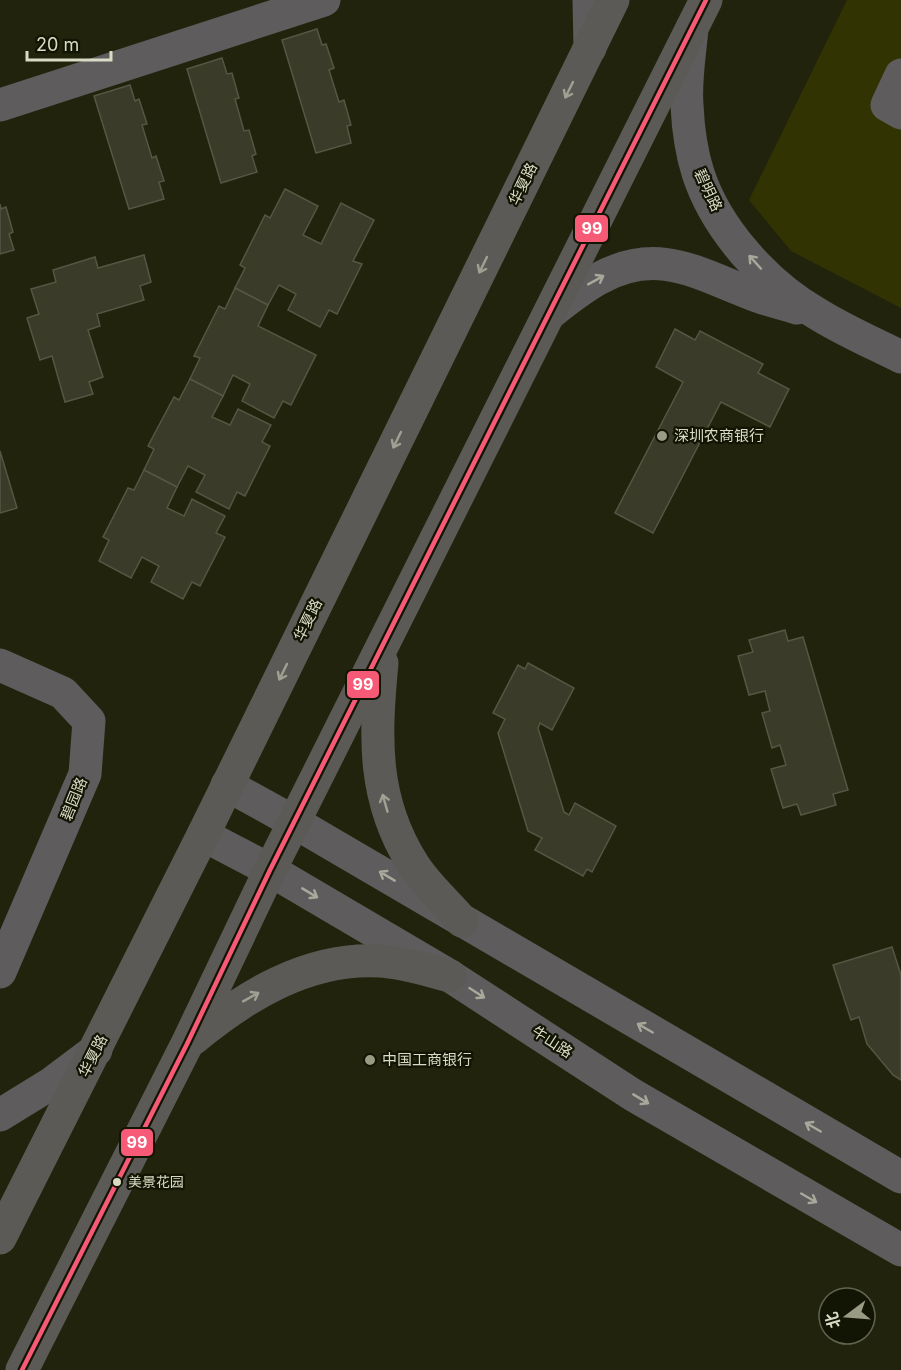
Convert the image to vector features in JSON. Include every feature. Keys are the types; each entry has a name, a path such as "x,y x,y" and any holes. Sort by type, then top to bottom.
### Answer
{"main road":[{"name":"华夏路","path":"0,1238 203,835 613,0"},
{"path":"22,1370 187,1044 270,870 699,14"},
{"path":"383,645 377,717 377,762 383,796 393,829 415,866 462,921"},
{"path":"187,1044 244,1000 276,983 315,968 346,962 378,961 409,965 450,976"}],"street":[{"path":"0,105 324,0"},
{"path":"589,0 590,48"},
{"name":"碧明路","path":"699,14 687,102 691,141 698,173 713,207 737,242 787,293 816,313 901,357"},
{"path":"901,75 886,105 901,113"},
{"name":"碧明路","path":"549,314 599,278 623,268 653,263 679,265 753,294 816,313"},
{"name":"碧园路","path":"0,665 63,693 89,721 85,774 0,972"},
{"path":"227,785 901,1176"},
{"name":"牛山路","path":"203,835 270,870 450,976 633,1095 901,1250"},
{"path":"0,1115 52,1083 96,1050"}],"shaded area":[{"path":"847,0 901,0 901,308 791,251 749,200"}],"building":[{"path":"317,29 322,45 326,44 334,68 329,70 339,102 344,100 351,125 347,126 351,143 316,153 282,40"},
{"path":"222,58 227,74 232,73 239,98 235,99 244,131 249,130 256,154 252,156 257,172 221,183 187,69"},
{"path":"130,85 135,101 139,99 147,124 142,125 152,158 156,156 164,181 159,182 164,199 129,209 94,96"},
{"path":"285,189 318,206 303,235 321,244 341,203 374,220 353,261 362,264 337,314 329,310 320,327 288,310 296,294 279,285 268,305 235,288 245,268 240,265 265,215 270,218"},
{"path":"0,204 1,209 6,207 13,232 9,234 14,250 0,254"},
{"path":"144,255 151,282 140,286 144,300 97,314 100,326 88,330 103,377 89,382 93,394 65,402 52,356 40,360 27,318 39,314 31,289 56,282 53,270 95,257 98,268"},
{"path":"235,288 268,305 258,326 316,355 291,405 283,401 274,418 242,401 250,384 233,375 223,396 190,379 200,358 194,356 219,306 225,309"},
{"path":"675,329 695,340 700,331 763,364 758,373 789,389 770,427 721,402 653,533 615,513 683,382 656,367"},
{"path":"190,379 223,396 212,417 230,425 238,409 271,425 262,442 270,446 245,496 237,492 229,509 196,492 205,475 188,466 177,487 144,470 154,449 148,446 174,397 179,400"},
{"path":"0,451 17,508 0,513"},
{"path":"144,470 177,487 167,508 184,516 192,499 225,516 216,533 225,537 200,586 192,582 183,599 151,582 159,566 142,557 131,578 99,561 109,540 103,537 128,488 134,490"},
{"path":"785,630 788,641 803,637 848,790 833,794 836,805 801,815 797,804 783,808 771,769 786,765 780,745 772,748 762,713 770,711 765,691 749,695 738,656 753,652 749,640"},
{"path":"528,663 574,688 552,730 540,723 538,728 564,812 569,815 575,803 616,826 592,872 587,869 583,876 535,850 542,838 528,831 498,733 505,719 493,713 518,665 525,669"},
{"path":"892,947 901,975 901,1080 893,1075 867,1044 859,1017 851,1020 833,965"}],"transit line":[{"name":"99","path":"22,1370 187,1044 270,870 706,0"}],"place":[{"name":"深圳农商银行","path":"662,436"},
{"name":"中国工商银行","path":"370,1060"},
{"name":"美景花园","path":"117,1182"}]}
